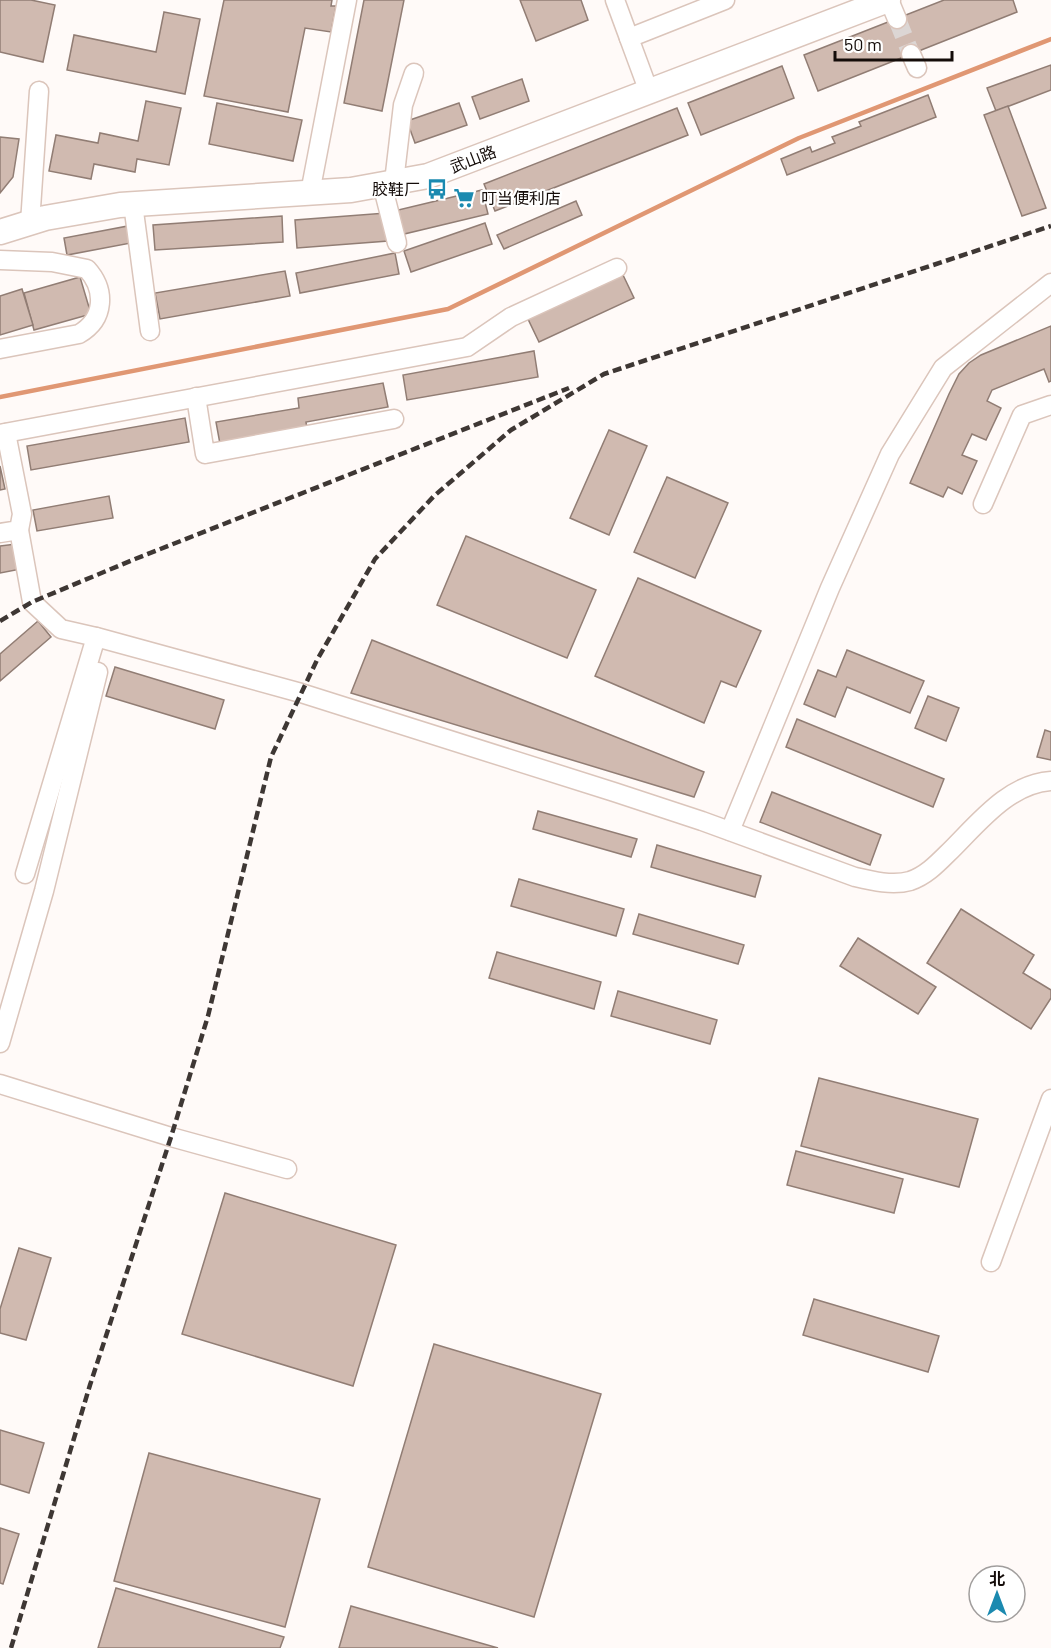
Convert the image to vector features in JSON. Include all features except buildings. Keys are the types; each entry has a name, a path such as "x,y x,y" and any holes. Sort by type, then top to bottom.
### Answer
{"main road":[{"name":"武山路","path":"0,232 45,218 134,204 351,190 428,176 649,92 891,6"}],"street":[{"path":"310,193 347,0"},
{"path":"615,0 649,92"},
{"path":"629,38 725,0"},
{"path":"397,243 388,183 404,105 414,73"},
{"path":"30,223 39,91"},
{"path":"134,204 150,331"},
{"path":"0,260 52,262 87,269 98,284 101,302 96,319 79,334 0,349"},
{"path":"617,268 511,317 466,347 3,433 22,514 19,530 32,602 61,629 301,693 729,831 855,877 876,882 908,882 922,876 1000,802 1036,782 1051,781"},
{"path":"729,831 830,588 890,454 943,368 1051,283"},
{"path":"196,397 205,454 394,419"},
{"path":"983,504 1022,415 1051,405"},
{"path":"0,533 19,530"},
{"path":"25,874 101,638"},
{"path":"0,1044 44,891 101,638"},
{"path":"0,1084 171,1137 287,1169"},
{"path":"991,1262 1051,1099"}],"waterway":[{"path":"0,397 448,309 799,138 1051,39"}],"tunnel":[{"path":"897,19 911,54"}],"railway":[{"path":"11,1648 90,1385 208,1016 271,757 317,660 375,559 434,496 511,430 604,374 1051,226"},
{"path":"0,621 32,602 135,559 569,388"}],"place":[{"name":"胶鞋厂","path":"437,189"},
{"name":"叮当便利店","path":"464,198"}]}
